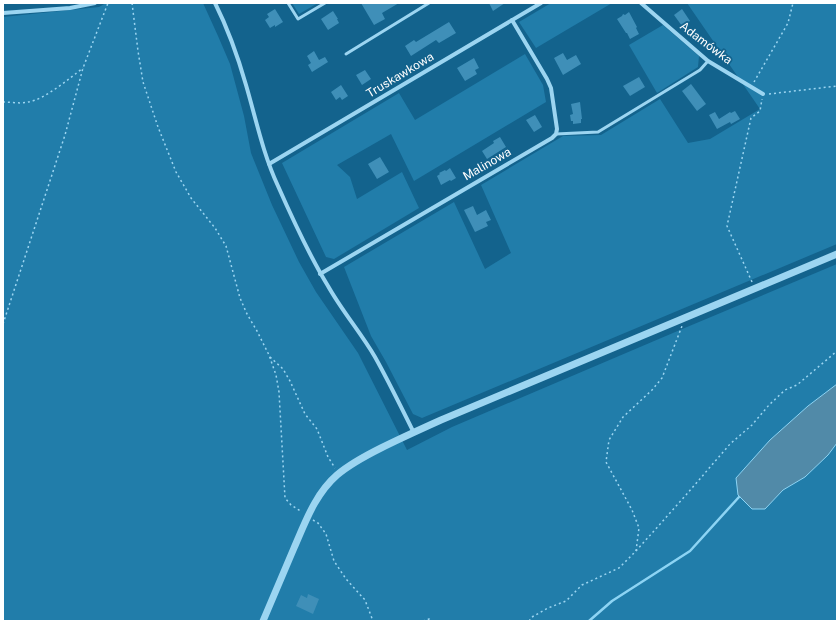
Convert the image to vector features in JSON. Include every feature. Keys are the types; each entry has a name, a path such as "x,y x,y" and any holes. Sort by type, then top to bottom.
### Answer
{"street":[{"path":"3,13 70,8 95,3"},
{"path":"215,3 237,55 262,143 278,187 320,274 374,356 414,432"},
{"name":"Truskawkowa","path":"269,164 541,3"},
{"name":"Adamówka","path":"641,3 708,61 763,94"},
{"path":"512,20 551,88 557,129 556,134"},
{"name":"Malinowa","path":"320,274 552,138 556,134"},
{"path":"263,621 308,517 322,492 339,474 362,458 414,432 523,385 837,254"}],"lane":[{"path":"288,3 298,19 325,3"},
{"path":"346,54 429,3"},
{"path":"556,134 598,132 700,70 708,61"}],"path":[{"path":"3,324 65,135 83,68 108,3"},
{"path":"132,3 143,82 163,140 176,172 190,198 216,228 226,246 240,298 269,355 276,375 279,392 285,498 291,505 318,523 326,534 334,561 346,579 365,600 373,621"},
{"path":"751,87 788,23 792,3"},
{"path":"3,102 28,102 44,96 83,68"},
{"path":"754,289 727,226 751,118 760,111 763,94 837,86"},
{"path":"636,551 639,528 632,510 606,462 609,440 624,417 652,390 662,378 686,317"},
{"path":"529,621 532,617 548,608 566,601 582,586 619,568 636,551 730,444 752,425 769,405 785,390 796,385 837,351"},
{"path":"269,355 283,369 305,414 317,429 328,457 339,474"},
{"path":"422,621 429,619 433,621"}],"shaded area":[{"path":"106,3 203,3 230,64 244,116 251,153 272,205 299,262 316,292 358,353 407,450 452,427 837,264 837,384 808,406 770,440 736,478 765,509 783,490 805,477 828,455 837,443 837,621 3,621 3,17 99,7"},
{"path":"292,3 318,3 299,14"},
{"path":"551,3 612,3 536,48 519,22"},
{"path":"687,3 837,3 837,244 422,418 413,414 371,336 344,267 454,202 485,269 511,253 481,185 563,136 601,135 660,99 688,143 710,139 760,109"},
{"path":"663,25 699,56 698,67 657,93 629,45"},
{"path":"525,54 543,85 546,102 414,181 391,134 337,165 350,177 357,199 402,172 419,208 334,259 326,257 282,163 399,93 415,120"},
{"path":"837,384 837,443 828,455 805,477 783,490 765,509 752,509 738,495 736,478 770,440 808,406"}],"building":[{"path":"361,3 399,3 382,13 385,19 374,25"},
{"path":"489,3 505,3 493,11"},
{"path":"275,9 283,22 270,28 265,20 269,17 267,14"},
{"path":"682,9 690,21 682,26 674,15"},
{"path":"333,11 339,23 328,30 321,19"},
{"path":"629,12 639,34 630,39 617,19 623,14 625,15"},
{"path":"449,22 456,33 439,43 436,40 411,56 405,46 414,40 416,42"},
{"path":"314,51 319,60 325,57 328,62 312,72 308,65 311,63 307,56"},
{"path":"563,53 567,60 576,55 581,64 563,75 554,58"},
{"path":"474,58 479,68 475,70 477,74 465,81 457,68"},
{"path":"365,70 371,79 362,85 356,75"},
{"path":"639,77 645,87 630,96 623,86"},
{"path":"691,84 706,104 697,111 682,91"},
{"path":"341,85 348,96 342,100 340,97 336,100 331,92"},
{"path":"580,102 581,123 573,124 570,115 573,114 571,104"},
{"path":"735,111 740,119 731,124 730,122 717,129 709,115 715,112 719,119 730,112"},
{"path":"535,115 542,127 534,132 526,120"},
{"path":"500,137 506,147 487,159 482,151"},
{"path":"380,157 389,172 377,179 368,164"},
{"path":"450,168 456,178 441,185 437,176 440,174 439,173"},
{"path":"473,206 477,215 486,210 491,220 486,222 488,226 475,232 464,210"},
{"path":"308,594 319,599 313,614 296,606 301,595 307,598"}],"waterway":[{"path":"589,621 612,601 690,551 739,497"}]}
